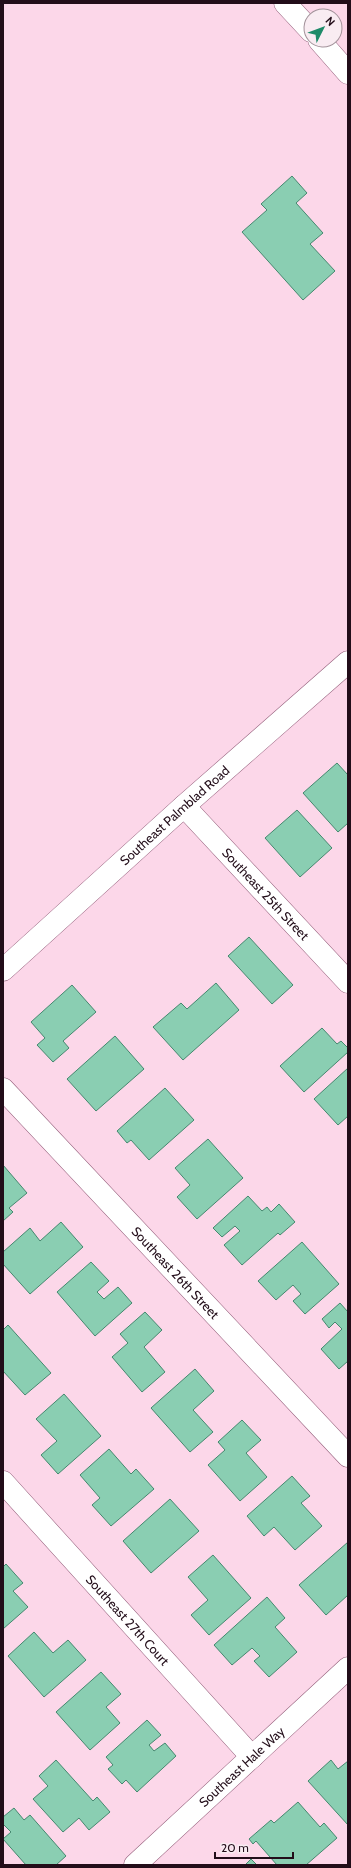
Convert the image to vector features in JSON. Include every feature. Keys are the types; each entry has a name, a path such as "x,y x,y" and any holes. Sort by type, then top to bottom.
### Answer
{"street":[{"path":"285,3 303,22"},
{"path":"326,48 348,73"},
{"name":"Southeast Palmblad Road","path":"3,970 184,806 348,662"},
{"name":"Southeast 25th Street","path":"184,806 348,982"},
{"name":"Southeast 26th Street","path":"3,1089 348,1456"},
{"name":"Southeast 27th Court","path":"3,1482 252,1756"},
{"name":"Southeast Hale Way","path":"135,1865 348,1668"}],"building":[{"path":"292,176 307,193 296,203 323,233 310,244 335,271 303,300 242,232 267,210 261,204"},
{"path":"337,763 348,775 348,823 338,832 303,793"},
{"path":"297,810 332,848 300,877 265,838"},
{"path":"249,937 293,985 272,1004 228,956"},
{"path":"216,983 239,1010 183,1060 153,1027 181,1003 187,1009"},
{"path":"72,985 96,1012 63,1041 69,1048 53,1062 37,1045 45,1038 31,1022"},
{"path":"322,1028 337,1044 341,1041 348,1048 348,1052 304,1092 280,1066"},
{"path":"115,1036 144,1069 96,1111 67,1079"},
{"path":"348,1068 348,1116 338,1125 314,1099"},
{"path":"165,1088 194,1120 149,1160 131,1140 127,1143 117,1131"},
{"path":"208,1139 243,1178 197,1219 177,1197 190,1185 175,1168"},
{"path":"3,1165 27,1193 9,1208 13,1212 3,1221"},
{"path":"248,1196 262,1211 267,1207 271,1212 279,1204 295,1222 280,1235 278,1233 242,1265 224,1245 240,1231 235,1226 222,1237 213,1228"},
{"path":"61,1222 83,1247 30,1294 3,1264 3,1252 30,1228 40,1241"},
{"path":"302,1242 339,1284 305,1314 293,1301 301,1294 293,1285 276,1300 258,1281"},
{"path":"91,1262 109,1281 97,1292 104,1299 118,1287 132,1303 95,1336 57,1292"},
{"path":"340,1303 348,1312 348,1361 339,1369 321,1349 342,1329 335,1322 329,1328 322,1319"},
{"path":"145,1312 162,1330 144,1347 165,1372 142,1392 112,1357 128,1343 120,1334"},
{"path":"8,1325 51,1373 25,1395 3,1371 3,1330"},
{"path":"195,1369 214,1391 193,1410 213,1432 190,1452 151,1408"},
{"path":"64,1394 101,1436 58,1474 41,1455 57,1441 36,1419"},
{"path":"242,1420 261,1440 246,1453 267,1477 240,1501 208,1465 225,1450 218,1442"},
{"path":"109,1449 131,1474 136,1469 154,1489 111,1526 92,1505 100,1498 80,1475"},
{"path":"292,1476 310,1496 301,1503 322,1526 295,1550 274,1527 264,1536 247,1516"},
{"path":"170,1499 199,1531 151,1573 123,1541"},
{"path":"348,1542 348,1595 326,1615 299,1585"},
{"path":"213,1555 251,1598 209,1635 191,1615 208,1600 188,1577"},
{"path":"6,1564 23,1583 13,1591 28,1607 3,1629 3,1567"},
{"path":"267,1597 285,1618 275,1627 297,1652 269,1677 254,1661 260,1656 252,1648 232,1665 214,1645"},
{"path":"34,1632 53,1653 68,1640 86,1660 44,1697 8,1656"},
{"path":"101,1672 121,1694 106,1707 120,1723 90,1750 56,1712"},
{"path":"147,1720 161,1735 149,1745 154,1751 165,1743 176,1756 137,1792 126,1780 122,1784 108,1769 113,1765 106,1757"},
{"path":"56,1760 93,1801 97,1797 110,1812 89,1830 79,1818 63,1832 33,1799 48,1786 39,1776"},
{"path":"331,1760 338,1769 348,1761 348,1825 308,1781"},
{"path":"298,1802 320,1827 324,1823 337,1838 306,1865 277,1865 256,1841 253,1844 249,1839 271,1820 274,1823"},
{"path":"14,1808 24,1820 30,1815 66,1856 56,1865 26,1865 3,1839 11,1832 3,1824 3,1817"},
{"path":"251,1859 257,1865 245,1865"}]}
